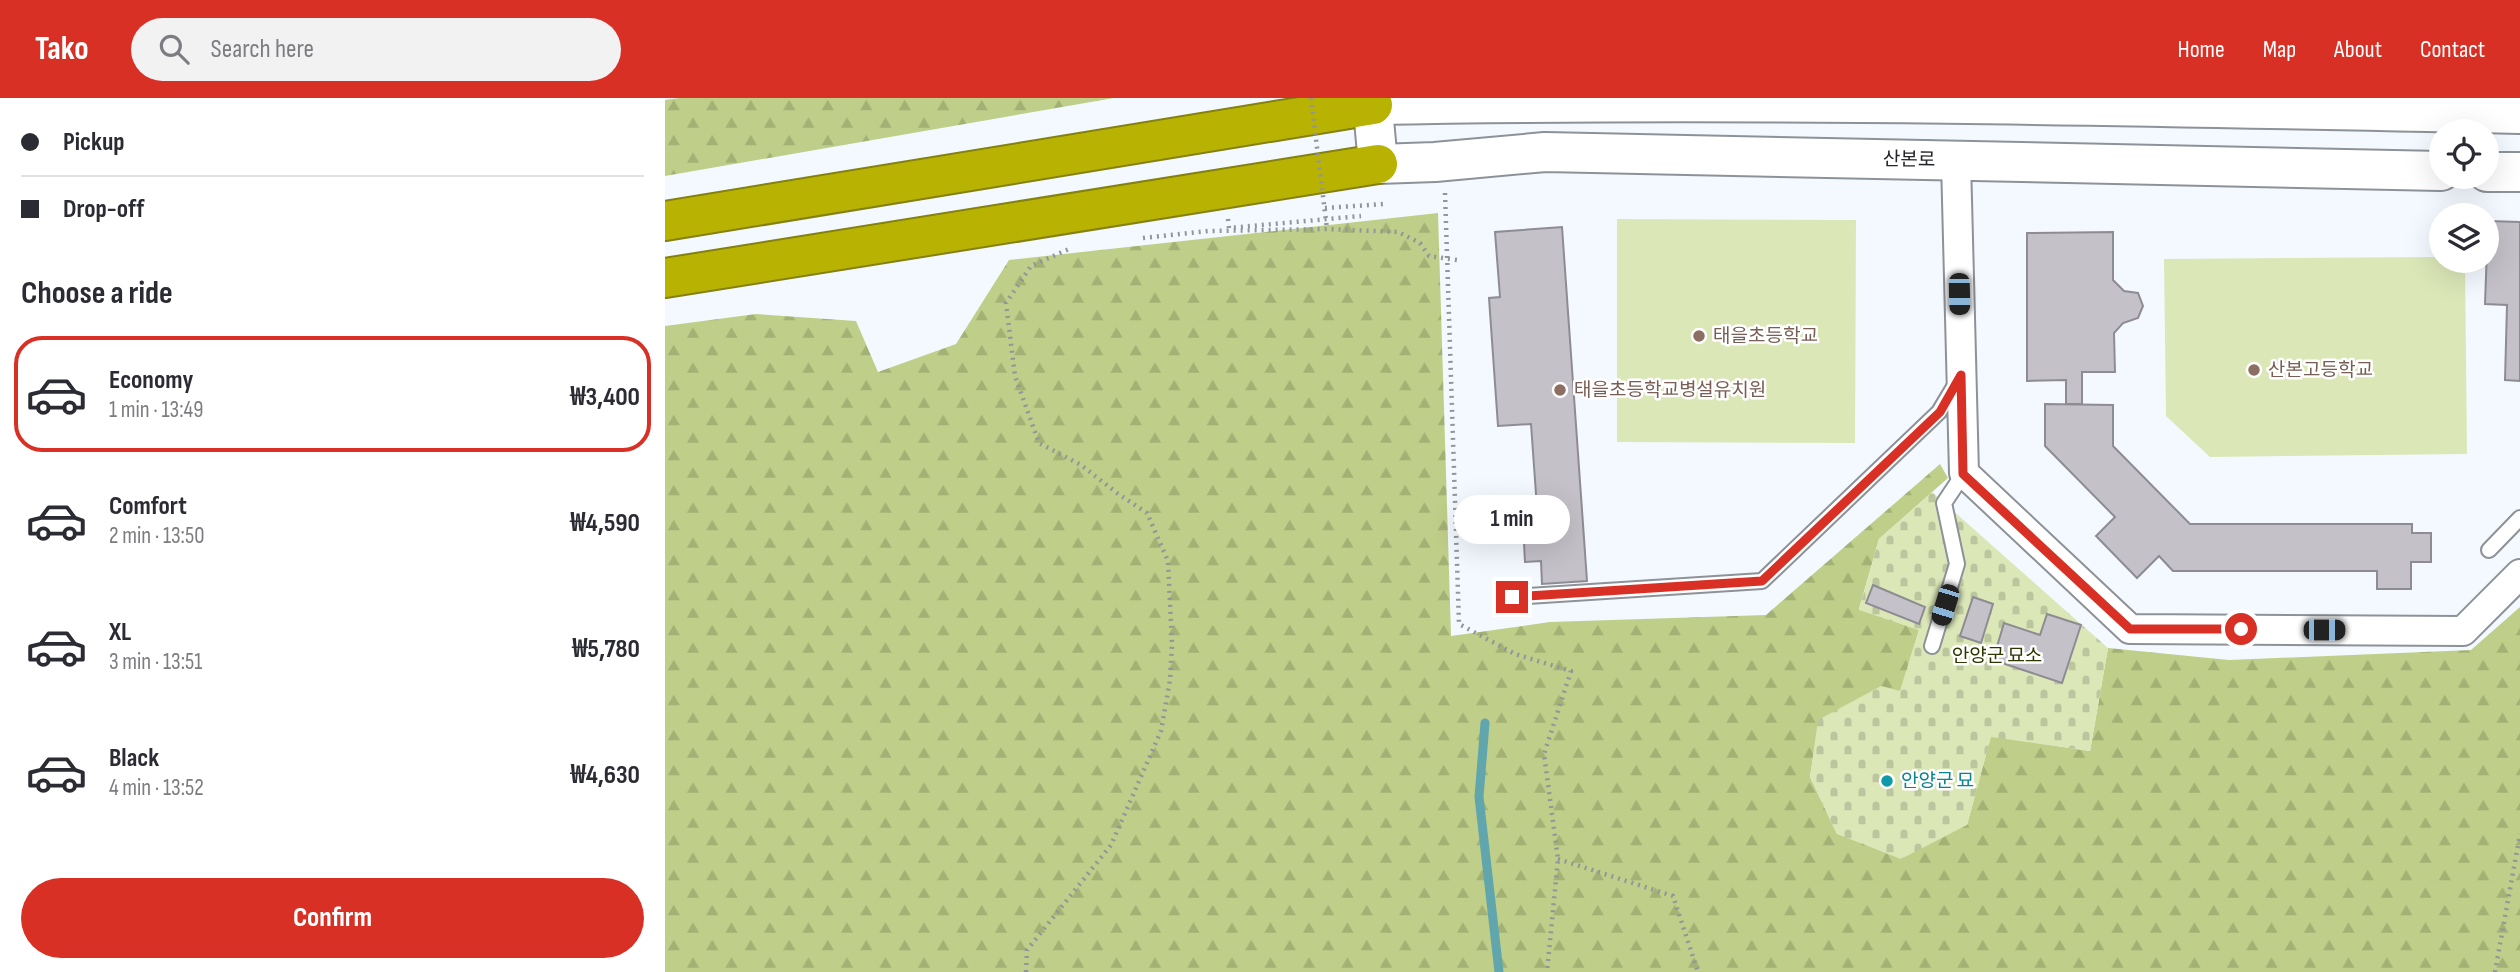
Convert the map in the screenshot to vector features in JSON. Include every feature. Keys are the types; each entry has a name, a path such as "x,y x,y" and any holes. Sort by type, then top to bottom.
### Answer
{"highway":[{"path":"665,221 1373,101"},
{"path":"665,278 1378,164"}],"street":[{"path":"1378,164 1373,101 1926,102 2520,114"},
{"name":"산본로","path":"1378,164 1545,152 2429,171"},
{"path":"1956,161 1963,474 2130,629 2463,631 2520,574"},
{"path":"2499,172 2520,172"}],"lane":[{"path":"1512,597 1762,581 1940,412 1961,375"},
{"path":"1932,646 1957,564 1944,503 1963,474"},
{"path":"2489,550 2520,518"}],"path":[{"path":"1311,98 1327,229"},
{"path":"1324,208 1384,204"},
{"path":"1241,216 1228,218 1229,228 1361,216"},
{"path":"1136,239 1209,231 1327,229 1398,232 1420,243 1429,257 1457,260"},
{"path":"1025,972 1027,950 1111,845 1161,731 1170,680 1172,644 1168,561 1147,513 1081,465 1039,443 1015,376 1006,303 1031,266 1071,247"},
{"path":"2495,972 2520,834"},
{"path":"1558,859 1673,896 1698,972"}],"green space":[{"path":"1114,98 665,176 665,100"},
{"path":"1438,213 1451,636 1550,622 1766,615 1940,464 1948,478 1879,539 1859,609 1919,630 1900,692 1819,720 1810,777 1837,834 1967,825 1991,736 2090,751 2108,648 2229,660 2471,650 2520,607 2520,972 665,972 665,326 756,314 856,321 878,372 956,344 1009,260"},
{"path":"1617,219 1856,220 1855,443 1617,442"},
{"path":"2429,257 2429,273 2465,273 2467,454 2210,457 2166,416 2164,259"},
{"name":"안양군 묘소","path":"1932,492 2108,648 2090,751 1991,737 1967,825 1901,859 1837,834 1810,777 1818,720 1881,686 1900,691 1919,630 1859,610 1879,539"}],"building":[{"path":"2499,221 2520,222 2520,381 2505,380 2507,305 2485,304 2486,273 2499,273"},
{"path":"1562,227 1587,581 1542,584 1541,561 1525,562 1523,524 1538,522 1531,424 1498,426 1489,298 1500,297 1495,232"},
{"path":"2113,232 2113,280 2124,291 2138,293 2143,306 2138,318 2123,323 2114,333 2115,372 2082,372 2082,404 2066,404 2066,380 2027,381 2027,233"},
{"path":"2045,404 2113,405 2113,446 2190,524 2412,524 2412,533 2431,533 2431,562 2411,562 2411,589 2377,589 2377,571 2173,571 2159,556 2137,578 2096,536 2115,517 2045,446"},
{"path":"1873,585 1925,607 1919,624 1866,603"},
{"path":"1973,597 1993,604 1981,643 1960,636"},
{"path":"2047,614 2081,625 2062,683 1993,660 2004,623 2040,635"}],"waterway":[{"path":"1485,723 1479,797 1499,972"}],"place":[{"name":"태을초등학교","path":"1699,336"},
{"name":"산본고등학교","path":"2254,370"},
{"name":"태을초등학교병설유치원","path":"1560,390"},
{"name":"안양군 묘","path":"1887,781"}],"route":[{"path":"1512,597 1762,581 1940,412 1961,375 1963,474 2130,629 2241,629"}]}
